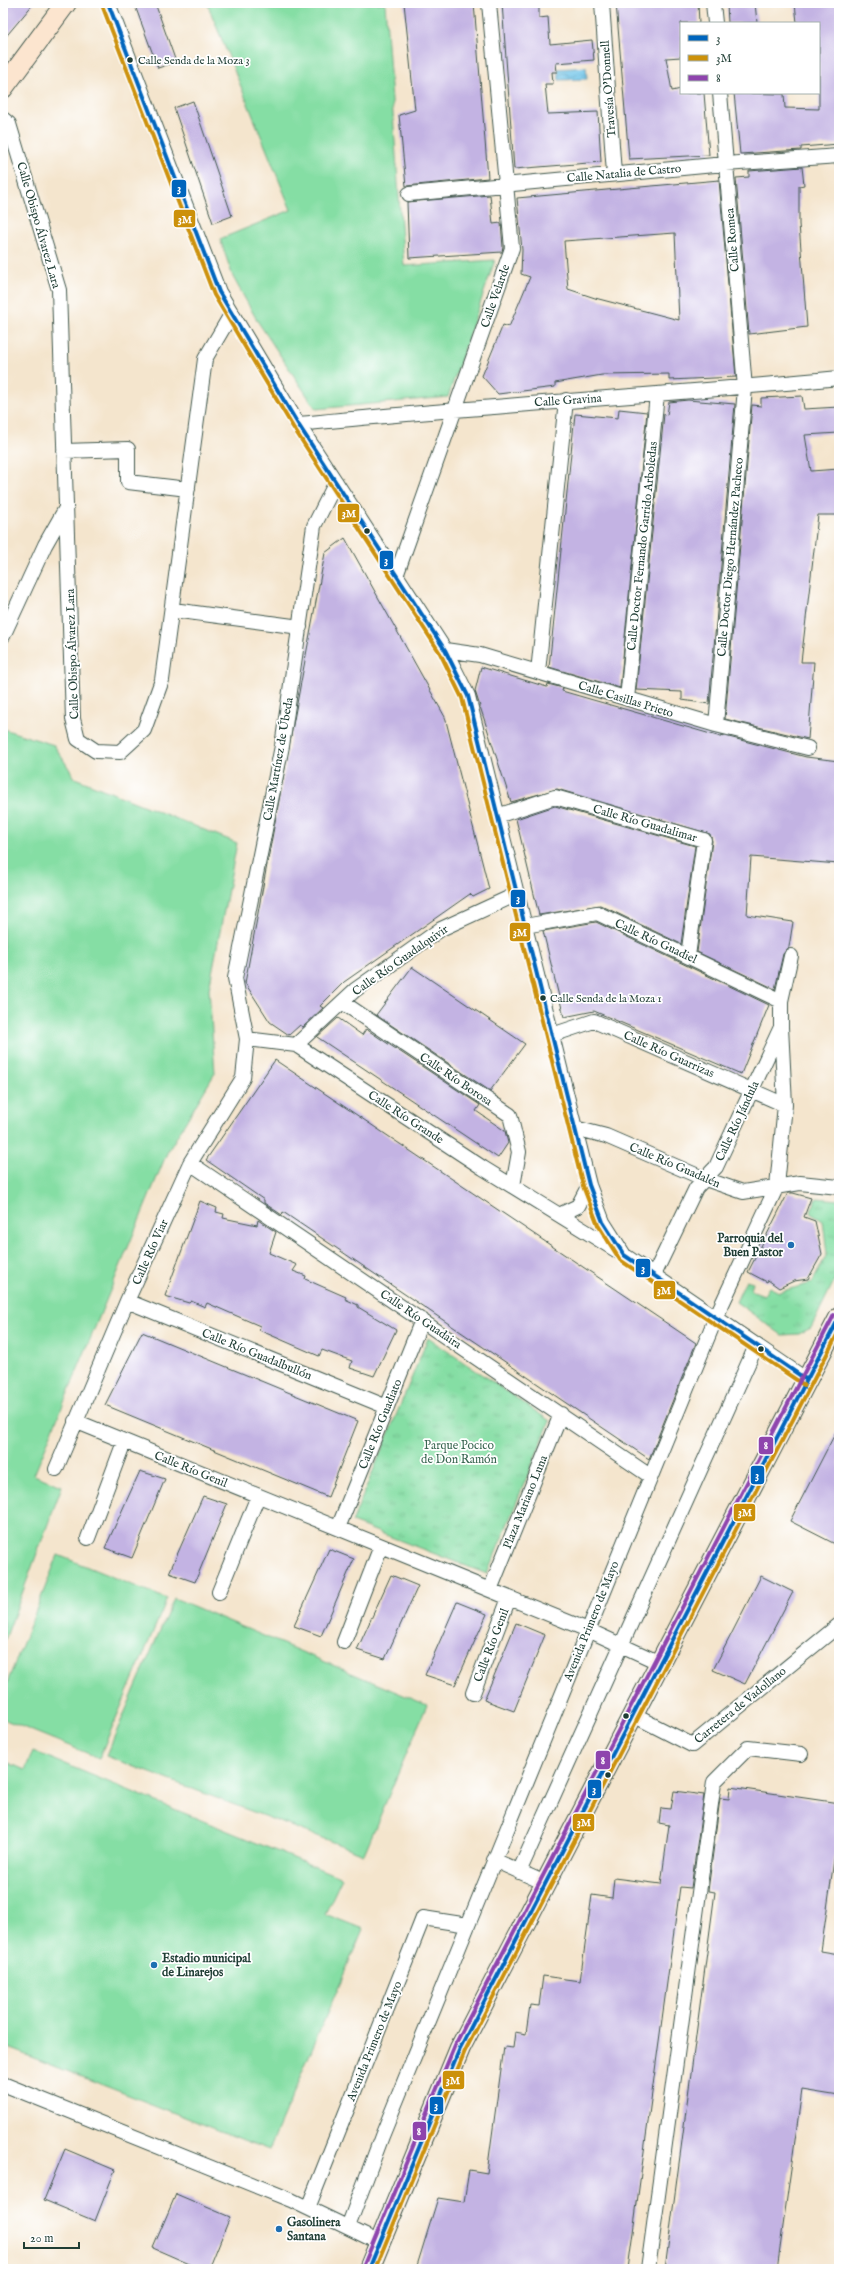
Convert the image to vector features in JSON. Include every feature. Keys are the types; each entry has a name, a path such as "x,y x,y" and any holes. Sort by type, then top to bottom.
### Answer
{"main road":[{"path":"3,88 66,3"},
{"path":"369,2269 460,2048 839,1318"}],"street":[{"path":"108,3 219,292 298,424 445,650 468,696 589,1185 602,1222 624,1255"},
{"name":"Calle Velarde","path":"396,576 512,248 489,3"},
{"name":"Travesía O'Donnell","path":"602,3 614,174"},
{"path":"713,3 715,22"},
{"name":"Calle Romea","path":"720,94 745,388"},
{"name":"Calle Obispo Álvarez Lara","path":"3,119 9,124 59,290 73,719 78,739 96,751 120,752 144,730 162,680 173,610 204,359 232,313"},
{"name":"Calle Natalia de Castro","path":"409,194 725,164 839,156"},
{"name":"Calle Gravina","path":"298,424 456,408 745,388 839,378"},
{"name":"Calle Doctor Diego Hernández Pacheco","path":"716,726 745,388"},
{"name":"Calle Doctor Fernando Garrido Arboledas","path":"627,699 657,394"},
{"path":"538,672 566,400"},
{"path":"64,451 128,449 128,482 188,489"},
{"name":"Calle Martínez de Úbeda","path":"247,1039 236,978 282,746 314,526 336,482"},
{"path":"3,636 46,545 66,508"},
{"path":"173,610 300,626"},
{"name":"Calle Casillas Prieto","path":"445,650 480,655 716,726 808,748"},
{"name":"Calle Río Guadalimar","path":"497,816 555,797 704,840 688,956"},
{"name":"Calle Río Guadalquivir","path":"296,1045 355,990 441,929 517,894"},
{"name":"Calle Río Guadiel","path":"525,926 597,913 780,1001"},
{"name":"Calle Río Jándula","path":"654,1276 696,1188 716,1167 781,1027 780,1001 792,956"},
{"name":"Calle Río Borosa","path":"342,1002 510,1115 519,1152 513,1186"},
{"name":"Calle Río Guarrizas","path":"552,1035 594,1021 785,1105"},
{"path":"716,1317 777,1186 785,1105 781,1027"},
{"name":"Calle Río Grande","path":"247,1039 296,1045 513,1186 624,1255 807,1380"},
{"name":"Calle Río Viar","path":"56,1469 127,1301 190,1163 243,1078 247,1039"},
{"name":"Calle Río Guadalén","path":"575,1128 606,1136 705,1179 743,1192 800,1182 839,1187"},
{"name":"Calle Río Guadaira","path":"190,1163 650,1476"},
{"path":"559,1215 578,1206 589,1185"},
{"name":"Calle Río Guadalbullón","path":"127,1301 387,1407"},
{"name":"Avenida Primero de Mayo","path":"348,2228 382,2136 716,1317"},
{"name":"Calle Río Guadiato","path":"338,1528 422,1320"},
{"path":"519,1872 756,1346"},
{"name":"Plaza Mariano Luna","path":"490,1590 561,1414"},
{"name":"Calle Río Genil","path":"75,1421 588,1630 660,1663"},
{"path":"88,1538 124,1442"},
{"path":"219,1592 258,1496"},
{"path":"344,1642 381,1546"},
{"name":"Calle Río Genil","path":"473,1693 509,1598"},
{"name":"Carretera de Vadollano","path":"634,1714 692,1745 839,1625"},
{"path":"648,2269 714,1782 748,1748 801,1754"},
{"path":"494,1860 545,1883"},
{"name":"Avenida Primero de Mayo","path":"308,2208 423,1918 468,1926"},
{"path":"3,2084 291,2200 380,2243"}],"green space":[{"path":"207,3 385,3 404,266 495,260 448,397 316,409 258,322 233,277 220,239 291,210"},
{"path":"3,729 54,745 75,778 237,843 209,989 215,1073 167,1153 34,1475 62,1486 3,1645"},
{"path":"817,1198 839,1200 839,1271 811,1328 799,1334 782,1335 736,1302 746,1280 753,1282 751,1290 764,1295 769,1287 779,1292 812,1283 827,1254 823,1221 810,1213"},
{"name":"Parque Pocico de Don Ramón","path":"428,1338 550,1421 487,1574 352,1522"},
{"path":"58,1555 167,1599 99,1758 3,1719 3,1693"},
{"path":"174,1598 427,1705 364,1854 106,1756"},
{"name":"Estadio municipal de Linarejos","path":"33,1751 342,1878 325,1914 363,1929 269,2150 3,2046 3,1764 4,1761 25,1770"}],"water":[{"path":"586,67 587,79 559,80 558,69"}],"building":[{"path":"3,3 34,3 3,40"},
{"path":"134,3 155,3 176,62 158,68"},
{"path":"404,3 474,3 488,178 406,186 399,115 415,110"},
{"path":"502,3 539,3 539,18 548,17 550,44 592,40 594,60 556,63 557,72 552,72 553,84 545,84 548,114 598,112 601,162 514,169"},
{"path":"616,3 698,3 699,22 680,22 680,57 666,58 672,91 680,89 680,94 704,94 709,155 629,159"},
{"path":"727,3 755,3 757,22 728,22"},
{"path":"795,3 839,3 839,144 801,147 801,150 740,154 734,94 784,94 785,108 819,109 820,22 797,22"},
{"path":"193,101 232,216 213,223 174,108"},
{"path":"802,167 804,185 799,186 799,224 807,327 749,334 736,178 749,177 749,171"},
{"path":"719,180 736,377 669,380 669,374 602,375 555,383 555,387 498,394 482,376 503,325 509,327 530,277 521,274 522,250 517,198","holes":["675,233 679,320 595,298 568,289 564,241"]},
{"path":"490,195 493,224 501,223 502,252 409,258 407,202"},
{"path":"802,396 804,409 839,407 839,433 805,435 811,471 839,469 839,515 818,515 801,662 814,662 808,739 725,719 752,405 761,406 761,398"},
{"path":"688,400 735,404 709,704 682,700 682,692 636,690 664,414 667,415 669,402"},
{"path":"619,409 647,412 620,688 549,667 575,414 618,418"},
{"path":"345,538 445,717 489,889 473,897 470,894 344,982 320,1006 323,1008 303,1027 300,1025 289,1035 270,1022 245,983 325,553"},
{"path":"481,667 547,687 548,684 563,688 562,691 721,737 721,735 806,757 839,761 839,864 751,857 747,915 793,922 789,947 783,954 775,989 697,952 712,841 710,834 557,789 511,802 475,691"},
{"path":"555,806 695,846 681,944 600,905 539,915 516,819"},
{"path":"596,922 769,1005 741,1074 594,1011 564,1017 543,931"},
{"path":"412,967 525,1044 490,1091 376,1015"},
{"path":"338,1018 362,1035 366,1029 480,1105 476,1111 505,1131 508,1143 498,1158 317,1037"},
{"path":"275,1060 696,1343 649,1459 283,1212 282,1215 264,1203 264,1200 206,1160"},
{"name":"Parroquia del Buen Pastor","path":"788,1193 811,1198 804,1217 815,1221 822,1254 808,1279 794,1281 779,1288 768,1280 767,1282 748,1272"},
{"path":"200,1201 217,1208 216,1212 224,1214 223,1218 257,1225 258,1220 276,1232 269,1253 297,1265 293,1271 306,1276 305,1279 346,1297 345,1299 358,1305 358,1307 396,1330 374,1376 350,1368 352,1361 322,1350 319,1356 259,1330 260,1326 207,1303 205,1307 191,1301 189,1303 165,1296"},
{"path":"142,1332 358,1421 328,1497 105,1405"},
{"path":"839,1426 839,1546 790,1521"},
{"path":"140,1471 165,1479 132,1558 105,1548"},
{"path":"203,1496 227,1504 195,1582 169,1573"},
{"path":"329,1549 354,1559 321,1636 294,1626"},
{"path":"391,1575 418,1586 385,1659 357,1650"},
{"path":"761,1576 793,1592 745,1684 713,1670"},
{"path":"457,1602 487,1614 455,1685 425,1675"},
{"path":"516,1623 545,1635 514,1711 484,1700"},
{"path":"730,1787 839,1803 839,1825 821,1951 839,1954 839,2096 802,2090 777,2269 665,2269 715,1892 708,1891 720,1798 729,1799"},
{"path":"674,1791 704,1795 691,1888 680,1887 628,2269 416,2269 438,2198 464,2202 469,2170 487,2173 504,2047 513,2048 515,2032 526,2034 530,2005 539,2006 543,1976 580,1981 592,1895 612,1898 614,1878 661,1884 669,1825 659,1823 661,1808 671,1809"},
{"path":"65,2149 115,2170 95,2221 44,2200"},
{"path":"176,2194 230,2217 209,2269 201,2269 153,2248"}],"transit line":[{"name":"3","path":"108,3 219,292 298,424 445,650 468,696 589,1185 603,1222 624,1255 807,1380"},
{"name":"3M","path":"102,5 214,295 293,427 440,653 462,698 583,1186 598,1225 620,1260 804,1385"},
{"name":"8","path":"363,2267 455,2045 834,1315"},
{"name":"3","path":"369,2269 460,2048 839,1318"},
{"name":"3M","path":"375,2269 465,2051 839,1331"}],"place":[{"name":"Calle Senda de la Moza 3","path":"130,60"},
{"name":"Calle Senda de la Moza 1","path":"543,998"},
{"name":"Parroquia del Buen Pastor","path":"791,1245"},
{"name":"Estadio municipal de Linarejos","path":"154,1965"},
{"name":"Gasolinera Santana","path":"279,2229"}]}
